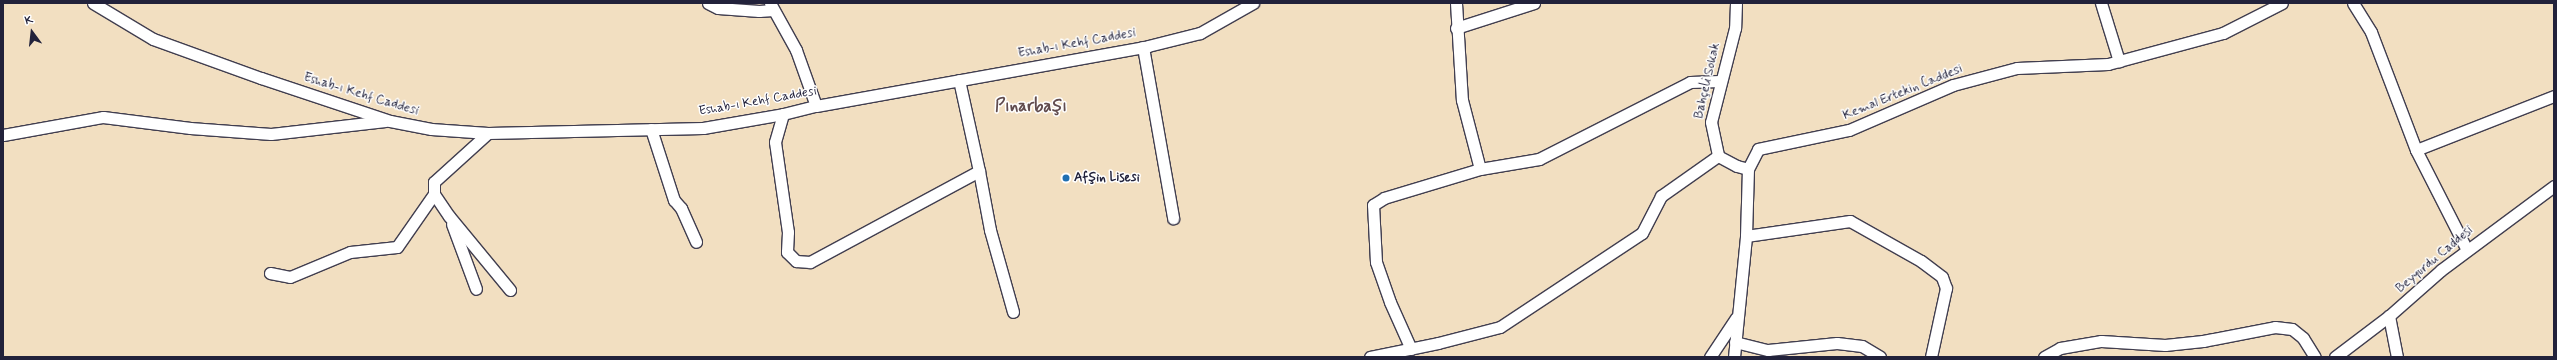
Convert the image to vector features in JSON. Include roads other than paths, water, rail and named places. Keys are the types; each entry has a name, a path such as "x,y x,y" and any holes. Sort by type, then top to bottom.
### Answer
{"street":[{"name":"Eshab-ı Kehf Caddesi","path":"93,3 152,39 261,78 390,121 431,129 488,133 703,128 1143,46 1200,33 1253,3"},
{"path":"708,3 718,8 759,11 772,6 796,50 816,106"},
{"path":"1456,3 1456,28 1462,100 1480,169"},
{"path":"1456,28 1534,3"},
{"name":"Bahçeli Sokak","path":"1718,156 1711,122 1720,80 1735,28 1736,3"},
{"path":"2101,3 2119,61"},
{"name":"Kemal Ertekin Caddesi","path":"1734,357 1746,236 1748,168 1758,149 1849,130 1953,85 2017,68 2108,64 2223,33 2282,3"},
{"path":"2353,3 2371,32 2416,150 2467,250"},
{"path":"1143,46 1173,218"},
{"path":"959,80 990,230 1013,312"},
{"path":"1411,349 1390,302 1376,262 1373,205 1384,198 1480,169 1540,159 1690,82 1720,80"},
{"path":"2416,150 2554,96"},
{"path":"783,114 775,142 778,175 788,232 787,252 796,261 810,262 979,171"},
{"path":"3,135 103,117 190,128 271,134 390,121"},
{"path":"651,129 674,200 681,208 696,242"},
{"path":"488,133 434,182 434,194 449,216 510,290"},
{"path":"1370,357 1411,349 1500,327 1642,233 1661,196 1718,156 1737,166 1748,168"},
{"name":"Beyyurdu Caddesi","path":"2335,357 2389,316 2467,250 2554,186"},
{"path":"270,273 290,277 350,252 397,247 434,194"},
{"path":"449,216 476,289"},
{"path":"1746,236 1850,220 1921,261 1942,277 1946,288 1931,357"},
{"path":"1710,357 1737,316"},
{"path":"2389,316 2397,357"},
{"path":"2044,357 2060,348 2101,341 2165,345 2203,342 2275,327 2292,329 2303,338 2315,357"},
{"path":"1736,342 1768,350 1837,343 1880,357"}],"place":[{"name":"Afşin Lisesi","path":"1066,178"}],"district":[{"name":"Pınarbaşı","path":"1031,107"}]}
